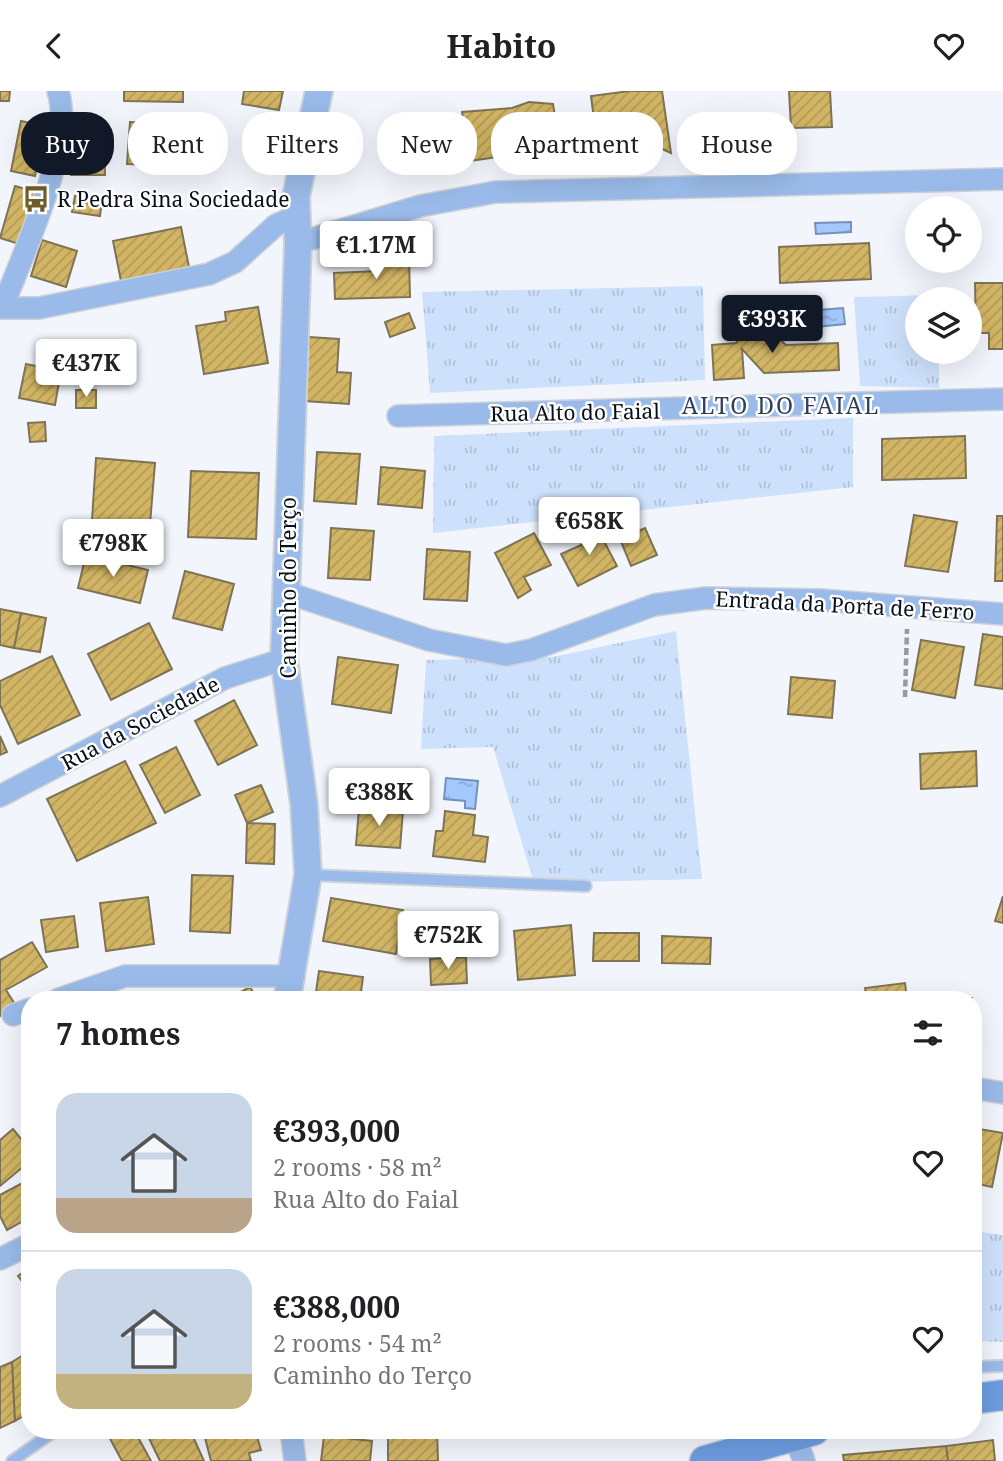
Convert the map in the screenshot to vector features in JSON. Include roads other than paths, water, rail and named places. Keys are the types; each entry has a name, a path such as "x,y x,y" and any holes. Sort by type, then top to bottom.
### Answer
{"main road":[{"path":"982,1398 1003,1395"},
{"path":"705,1461 804,1442"}],"street":[{"path":"58,91 63,107 50,181 2,307 39,308 209,274 235,262 276,225 297,216"},
{"name":"Caminho do Terço","path":"290,988 308,875 304,804 284,659 297,216 299,174 319,91"},
{"path":"298,243 420,206 496,192 1003,179"},
{"name":"Rua Alto do Faial","path":"398,416 1003,400"},
{"name":"Entrada da Porta de Ferro","path":"285,592 429,640 506,655 531,650 653,605 706,598 820,600 1003,614"},
{"name":"Rua da Sociedade","path":"0,796 225,678 284,659"},
{"path":"82,991 125,976 290,988"},
{"path":"982,1090 1003,1093"},
{"path":"0,1259 21,1248"},
{"path":"292,1439 295,1461"}],"lane":[{"path":"308,875 586,886"},
{"path":"982,1367 1003,1366"},
{"path":"12,1461 43,1439"}],"water":[{"path":"851,222 851,232 816,234 815,223"},
{"path":"843,308 845,324 806,328 805,311"},
{"path":"446,778 478,781 475,809 465,808 465,801 444,799"}],"place":[{"name":"R Pedra Sina Sociedade","path":"36,199"}],"district":[{"name":"ALTO DO FAIAL","path":"781,405"}]}
